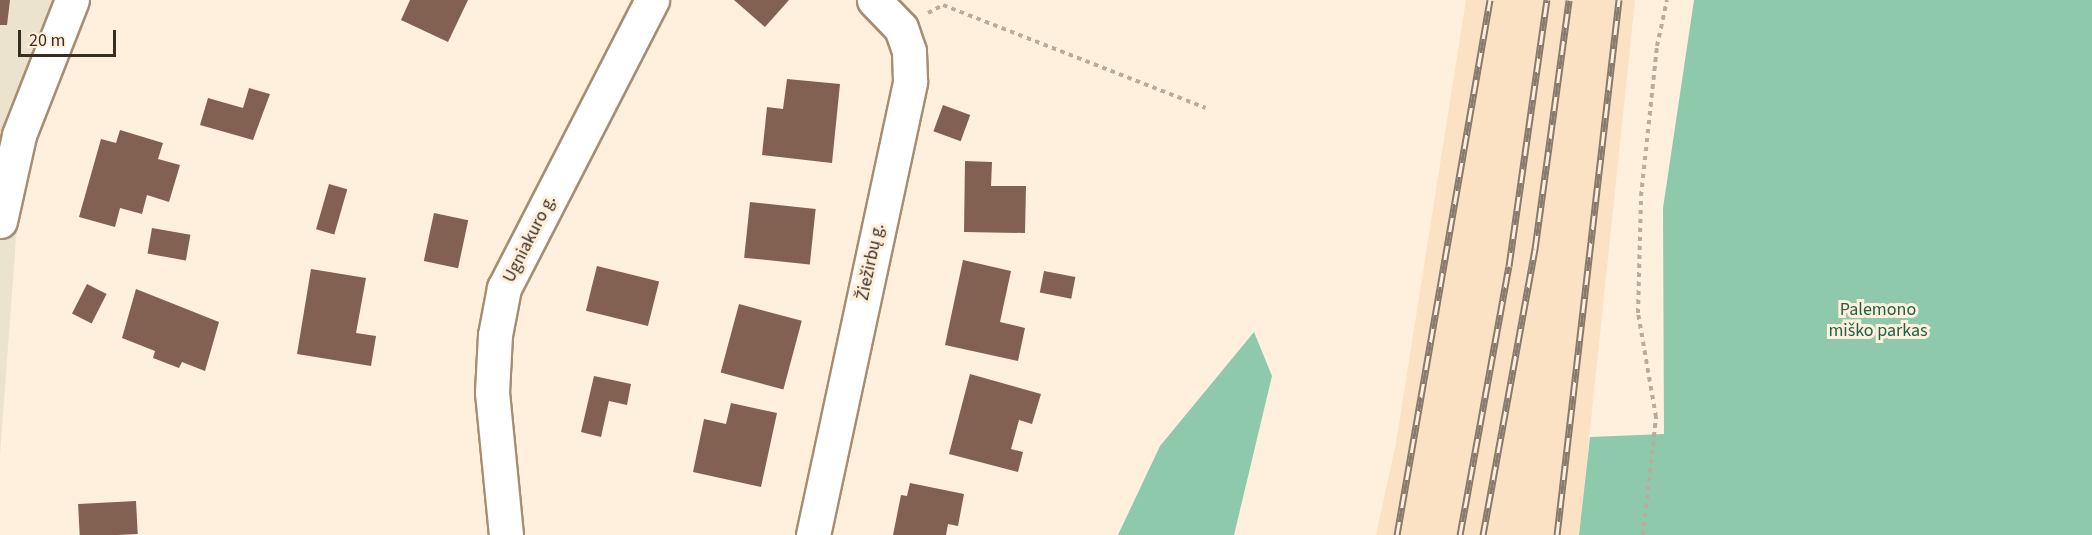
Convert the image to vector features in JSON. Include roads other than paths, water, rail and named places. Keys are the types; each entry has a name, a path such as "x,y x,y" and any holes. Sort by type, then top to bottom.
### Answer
{"street":[{"path":"0,221 19,135 72,0"},
{"name":"Ugniakuro g.","path":"506,535 492,392 495,335 504,288 652,0"},
{"name":"Žiežirbų g.","path":"813,535 910,81 909,51 901,28 874,0"}],"railway":[{"path":"1397,535 1490,0"},
{"path":"1460,535 1509,266 1547,0"},
{"path":"1483,535 1535,249 1569,0"},
{"path":"1557,535 1619,0"}],"park label":[{"name":"Palemono miško parkas","path":"1878,321"}]}
